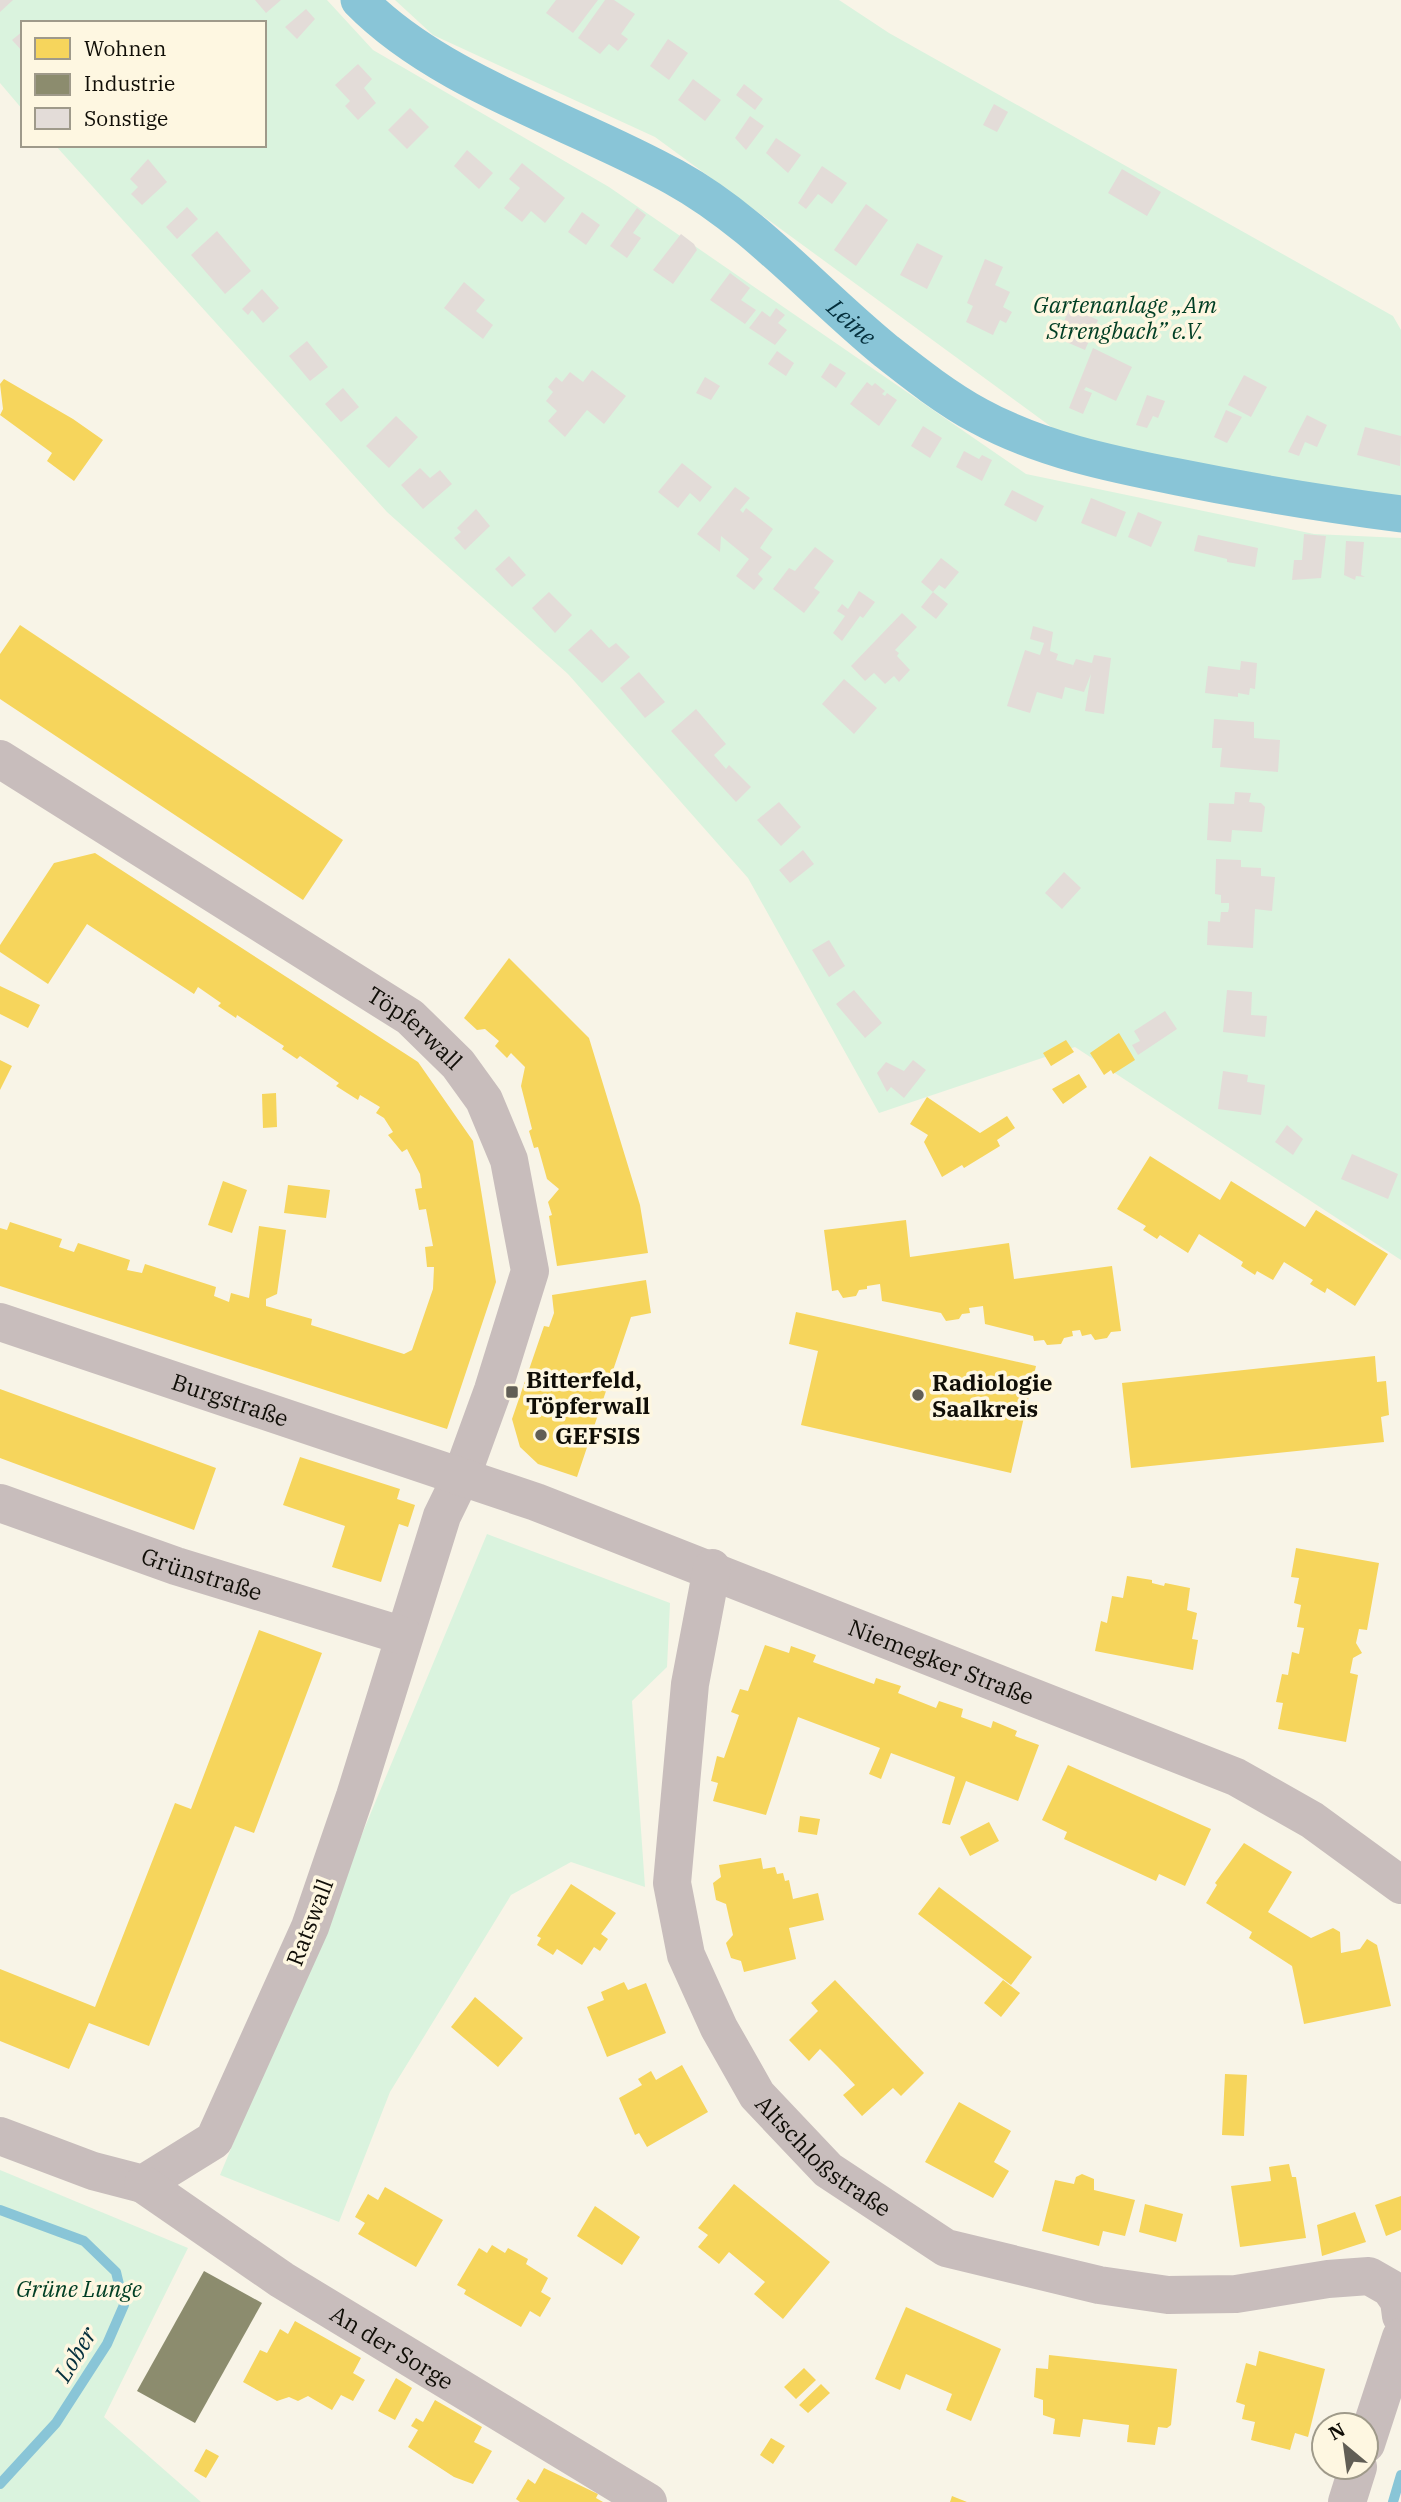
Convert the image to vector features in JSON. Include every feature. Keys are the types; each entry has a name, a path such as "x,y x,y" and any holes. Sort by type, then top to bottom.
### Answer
{"street":[{"name":"Töpferwall","path":"0,759 410,1017 458,1064 484,1100 509,1160 530,1271 462,1475"},
{"name":"Burgstraße","path":"0,1322 462,1475"},
{"name":"Niemegker Straße","path":"462,1475 712,1568 1236,1777 1312,1820 1401,1885"},
{"name":"Ratswall","path":"143,2184 214,2140 310,1927 445,1508 462,1475"},
{"name":"Grünstraße","path":"0,1503 176,1566 404,1636"},
{"name":"Altschloßstraße","path":"712,1568 690,1684 672,1883 687,1955 719,2028 757,2095 828,2170 946,2248 1099,2285 1168,2295 1236,2294 1337,2278 1369,2276 1390,2288 1399,2301 1401,2316"},
{"path":"0,2136 93,2171 143,2184"},
{"name":"An der Sorge","path":"143,2184 282,2280 648,2502"},
{"path":"1377,2411 1401,2337"},
{"path":"1347,2502 1354,2481"}],"green space":[{"path":"0,0 327,0 373,50 609,187 1026,474 1314,534 1401,538 1401,1260 1075,1047 879,1113 748,878 568,674 387,512 57,147 266,147 266,21 21,21 21,108 0,83"},
{"name":"Gartenanlage „Am Strengbach” e.V.","path":"395,0 839,0 889,33 1393,316 1401,330 1401,499 1331,493 1072,442 655,137 433,35"},
{"path":"487,1534 670,1603 667,1667 632,1701 645,1887 571,1862 511,1895 390,2092 339,2222 220,2175"},
{"name":"Grüne Lunge","path":"0,2170 188,2248 104,2417 201,2502 0,2502"}],"building: Wohnen":[{"path":"4,379 73,419 103,440 74,481 47,461 52,453 0,415 3,409 0,384"},
{"path":"20,625 343,840 303,900 0,699 0,654"},
{"path":"95,853 418,1062 473,1141 496,1282 447,1429 0,1286 0,1228 7,1230 10,1222 62,1239 59,1247 74,1252 78,1243 130,1260 127,1270 142,1273 145,1264 216,1287 214,1296 229,1302 231,1293 249,1298 259,1226 286,1230 277,1294 266,1299 266,1306 312,1319 311,1325 404,1354 412,1350 433,1289 434,1267 427,1267 425,1247 433,1246 426,1209 419,1210 415,1189 422,1188 420,1174 407,1149 402,1152 388,1135 393,1132 384,1118 376,1113 380,1107 360,1095 358,1100 336,1086 339,1083 300,1056 297,1059 282,1049 284,1046 237,1015 236,1018 218,1006 221,1003 198,987 194,994 87,924 48,984 0,952 0,945 54,863"},
{"path":"509,958 589,1038 640,1205 648,1253 557,1266 549,1216 552,1215 548,1202 559,1189 547,1179 538,1147 534,1148 529,1131 532,1129 521,1086 525,1067 511,1053 507,1058 495,1046 499,1041 485,1029 477,1030 464,1018"},
{"path":"0,986 40,1005 28,1028 0,1014"},
{"path":"1119,1033 1135,1060 1113,1074 1111,1070 1104,1075 1090,1053"},
{"path":"1066,1040 1074,1052 1051,1066 1043,1053"},
{"path":"0,1060 12,1066 0,1090"},
{"path":"1079,1074 1087,1087 1063,1104 1052,1089"},
{"path":"276,1093 277,1127 263,1128 262,1094"},
{"path":"927,1097 980,1133 1007,1116 1015,1128 997,1140 1000,1146 964,1168 962,1165 942,1177 924,1142 928,1135 910,1124"},
{"path":"1150,1156 1220,1200 1231,1181 1305,1227 1316,1210 1388,1254 1355,1306 1327,1288 1325,1293 1310,1284 1313,1280 1284,1262 1273,1280 1257,1271 1255,1275 1241,1266 1243,1262 1199,1234 1188,1253 1160,1235 1157,1239 1143,1230 1146,1226 1117,1209"},
{"path":"223,1181 247,1190 232,1233 208,1225"},
{"path":"288,1185 330,1190 326,1218 284,1213"},
{"path":"906,1220 910,1257 1009,1243 1014,1279 1112,1266 1121,1331 1111,1332 1107,1338 1095,1340 1091,1334 1082,1336 1080,1330 1072,1331 1073,1336 1064,1338 1061,1344 1047,1345 1044,1340 1034,1341 1033,1336 985,1324 983,1306 969,1308 970,1313 962,1314 959,1319 946,1321 941,1313 882,1301 880,1284 859,1290 856,1296 843,1298 838,1290 832,1291 824,1230"},
{"path":"646,1280 651,1313 631,1317 577,1477 538,1464 520,1447 512,1419 544,1326 549,1327 554,1313 552,1295"},
{"name":"Radiologie Saalkreis","path":"796,1312 1036,1366 1011,1473 801,1425 818,1351 789,1344"},
{"path":"1375,1356 1377,1382 1386,1381 1389,1415 1381,1417 1384,1442 1131,1468 1122,1383"},
{"path":"0,1389 216,1468 194,1530 0,1458"},
{"path":"300,1457 400,1489 397,1499 415,1505 408,1527 399,1524 381,1582 332,1567 345,1526 283,1505"},
{"path":"1296,1548 1379,1563 1367,1630 1359,1629 1356,1643 1362,1653 1353,1658 1350,1673 1358,1675 1346,1742 1278,1729 1283,1703 1276,1702 1282,1674 1288,1675 1292,1652 1299,1654 1304,1628 1297,1627 1301,1605 1294,1603 1299,1578 1291,1577"},
{"path":"1127,1576 1152,1580 1152,1583 1164,1586 1165,1583 1190,1588 1187,1610 1197,1613 1192,1639 1198,1640 1193,1670 1095,1651 1101,1621 1107,1623 1112,1596 1123,1598"},
{"path":"259,1630 322,1653 254,1833 235,1826 149,2046 89,2023 69,2069 0,2041 0,1969 95,2007 175,1803 191,1809"},
{"path":"765,1645 789,1653 791,1646 816,1655 813,1662 874,1684 876,1678 901,1686 898,1693 936,1708 939,1701 963,1709 961,1717 991,1728 993,1721 1017,1731 1015,1736 1039,1745 1018,1801 966,1781 950,1825 942,1823 955,1777 891,1753 881,1779 869,1774 880,1748 798,1717 766,1815 713,1801 718,1783 711,1781 717,1756 724,1758 739,1715 731,1712 740,1689 748,1691"},
{"path":"1068,1765 1211,1829 1185,1886 1159,1874 1156,1881 1064,1839 1067,1832 1042,1820"},
{"path":"800,1816 820,1819 817,1835 798,1832"},
{"path":"989,1822 999,1841 970,1856 960,1837"},
{"path":"1244,1843 1292,1872 1268,1912 1311,1938 1333,1928 1340,1932 1341,1953 1360,1949 1367,1939 1377,1945 1391,2006 1304,2024 1292,1966 1249,1938 1252,1932 1206,1903 1217,1885 1215,1883"},
{"path":"761,1858 763,1869 775,1867 777,1874 783,1873 785,1881 789,1880 793,1899 818,1893 824,1920 789,1928 796,1959 744,1972 741,1961 731,1958 726,1943 733,1935 726,1904 716,1900 713,1883 721,1877 719,1865"},
{"path":"571,1884 616,1913 601,1934 608,1939 600,1951 594,1947 582,1965 557,1949 553,1955 537,1945 541,1938 537,1936"},
{"path":"939,1887 1032,1957 1011,1985 918,1914"},
{"path":"835,1980 924,2073 901,2096 893,2088 862,2116 843,2095 855,2085 838,2067 820,2049 809,2061 789,2040 818,2011 811,2003"},
{"path":"1003,1980 1020,1993 1001,2017 984,2003"},
{"path":"624,1982 628,1990 646,1983 666,2033 607,2057 587,2007 604,2000 601,1992"},
{"path":"475,1997 523,2038 498,2067 451,2027"},
{"path":"682,2065 708,2112 647,2147 639,2133 635,2135 619,2098 642,2085 638,2079 651,2071 656,2080"},
{"path":"1225,2074 1247,2075 1244,2136 1222,2135"},
{"path":"959,2102 1011,2131 994,2162 1009,2171 993,2198 925,2162"},
{"path":"1289,2164 1292,2177 1296,2177 1306,2238 1240,2247 1231,2186 1271,2181 1269,2167"},
{"path":"1082,2174 1094,2179 1094,2190 1135,2200 1125,2236 1103,2231 1099,2246 1042,2231 1055,2180 1074,2184 1076,2177"},
{"path":"734,2184 830,2262 783,2319 754,2294 765,2282 729,2252 719,2264 698,2247 708,2235 698,2228"},
{"path":"385,2187 443,2220 416,2267 358,2234 365,2223 355,2217 368,2194 378,2200"},
{"path":"1401,2196 1401,2230 1386,2236 1375,2205"},
{"path":"1145,2204 1183,2214 1176,2242 1139,2232"},
{"path":"595,2206 640,2237 622,2265 577,2236"},
{"path":"1355,2212 1366,2242 1322,2256 1317,2225"},
{"path":"492,2245 505,2253 508,2248 528,2259 526,2264 548,2278 541,2292 551,2298 540,2317 530,2311 521,2327 464,2294 466,2290 457,2285 479,2248 487,2253"},
{"path":"906,2307 1001,2349 971,2421 946,2410 952,2394 906,2374 900,2390 875,2379"},
{"path":"295,2321 361,2358 353,2373 365,2380 353,2401 341,2395 332,2410 308,2396 298,2401 289,2397 277,2401 243,2382 260,2350 267,2353 280,2329 288,2334"},
{"path":"1259,2351 1325,2369 1314,2411 1310,2411 1308,2437 1295,2433 1290,2450 1251,2440 1255,2422 1242,2419 1245,2405 1236,2402 1246,2363 1256,2366"},
{"path":"1049,2355 1177,2369 1171,2425 1167,2428 1158,2427 1155,2445 1127,2442 1129,2425 1083,2419 1080,2437 1053,2434 1055,2419 1043,2415 1043,2400 1034,2397 1036,2368 1048,2369"},
{"path":"804,2368 816,2380 796,2399 784,2387"},
{"path":"396,2378 412,2388 395,2420 378,2411"},
{"path":"821,2384 830,2393 808,2413 799,2405"},
{"path":"435,2400 482,2427 474,2442 492,2451 473,2484 454,2477 408,2447 418,2430 411,2426 416,2418 423,2422"},
{"path":"771,2438 785,2446 773,2464 760,2455"},
{"path":"206,2449 219,2456 206,2478 194,2471"},
{"path":"544,2468 598,2494 596,2498 603,2502 520,2502 516,2499 528,2479 535,2484"},
{"path":"952,2496 967,2502 950,2502"}],"building: Industrie":[{"path":"204,2271 262,2303 195,2423 137,2391"}],"building: Sonstige":[{"path":"0,0 13,0 0,12"},
{"path":"255,0 281,0 266,13"},
{"path":"556,0 598,0 573,33 546,13"},
{"path":"605,0 614,0 635,14 621,34 628,39 618,51 609,44 600,54 578,38"},
{"path":"306,9 315,19 297,39 285,27"},
{"path":"21,33 21,50 12,40"},
{"path":"668,39 688,53 669,80 650,66"},
{"path":"358,64 372,79 364,88 376,103 358,120 345,106 350,101 335,85"},
{"path":"693,79 721,100 705,121 678,100"},
{"path":"744,84 763,99 755,110 736,95"},
{"path":"994,104 1008,112 997,132 983,125"},
{"path":"410,108 429,127 407,149 388,130"},
{"path":"750,116 764,126 746,150 735,138"},
{"path":"776,138 801,155 788,173 766,153"},
{"path":"467,150 493,173 479,189 454,166"},
{"path":"148,159 167,182 142,205 131,194 138,187 130,179"},
{"path":"522,163 565,198 545,223 531,211 522,222 504,208 520,188 509,179"},
{"path":"822,166 847,183 832,204 818,194 806,209 798,203"},
{"path":"1122,169 1161,192 1147,216 1108,193"},
{"path":"866,204 888,220 856,266 834,250"},
{"path":"187,207 198,219 177,239 166,227"},
{"path":"637,208 646,215 633,233 641,238 627,258 610,246"},
{"path":"582,212 600,225 586,245 568,232"},
{"path":"217,231 251,271 225,294 191,255"},
{"path":"681,234 694,244 697,250 673,284 653,270"},
{"path":"917,243 943,256 927,289 900,275"},
{"path":"985,259 1003,267 995,285 1010,292 1003,307 1012,312 1006,323 1000,320 993,335 966,322 973,306 967,303"},
{"path":"730,273 750,288 741,300 756,310 745,324 710,300"},
{"path":"464,282 485,300 476,311 493,325 483,339 444,308"},
{"path":"262,289 279,308 263,323 252,310 248,315 242,309"},
{"path":"1070,307 1098,320 1085,350 1057,338"},
{"path":"776,308 785,315 778,323 787,330 775,345 749,328 762,311 770,317"},
{"path":"307,341 328,367 310,381 289,356"},
{"path":"1093,348 1132,367 1116,401 1086,387 1084,390 1092,393 1083,414 1069,408"},
{"path":"777,351 794,363 786,376 768,364"},
{"path":"830,363 846,373 836,388 821,377"},
{"path":"592,370 626,396 604,424 587,410 565,437 548,421 557,411 546,401 553,392 548,387 556,377 562,382 570,372 583,382"},
{"path":"1244,375 1267,387 1251,417 1228,405"},
{"path":"705,377 720,386 711,400 696,393"},
{"path":"867,382 872,386 875,383 885,391 882,394 885,396 887,393 897,400 879,426 850,404"},
{"path":"343,388 359,407 341,422 325,404"},
{"path":"1147,395 1165,401 1158,418 1153,416 1147,428 1136,425"},
{"path":"1226,410 1242,417 1227,443 1214,437"},
{"path":"1307,415 1327,425 1317,447 1305,442 1299,456 1288,452"},
{"path":"396,416 418,437 389,468 366,446"},
{"path":"923,426 942,438 930,458 911,446"},
{"path":"1365,427 1401,436 1400,466 1357,455"},
{"path":"964,451 979,459 982,455 992,460 982,481 956,467"},
{"path":"682,463 712,487 700,502 690,493 678,508 658,492"},
{"path":"420,468 430,478 440,470 452,484 423,509 401,485"},
{"path":"735,487 750,498 740,510 743,513 746,508 773,529 760,548 772,557 758,574 763,579 754,590 736,576 749,559 721,536 720,552 697,534"},
{"path":"1012,490 1044,506 1036,522 1004,505"},
{"path":"1091,498 1126,512 1116,537 1081,523"},
{"path":"476,509 490,526 465,550 454,538 461,532 457,528"},
{"path":"1138,512 1162,522 1151,547 1128,537"},
{"path":"1304,534 1326,536 1321,578 1292,580 1294,560 1302,560"},
{"path":"1198,535 1258,548 1255,567 1227,562 1227,559 1194,551"},
{"path":"1346,541 1364,542 1361,575 1365,577 1356,576 1355,580 1344,575"},
{"path":"815,547 834,561 814,588 820,592 804,613 773,589 789,568 795,571"},
{"path":"509,556 526,575 512,587 495,569"},
{"path":"941,558 959,572 945,589 939,585 933,592 921,582"},
{"path":"859,591 875,602 863,618 860,616 842,641 833,633 845,616 837,611 842,604 848,609"},
{"path":"549,592 572,615 555,633 532,608"},
{"path":"933,592 948,604 936,619 921,607"},
{"path":"902,613 917,627 895,650 910,670 899,682 894,676 885,684 874,673 865,681 851,666"},
{"path":"1033,626 1053,632 1050,651 1058,654 1056,660 1073,665 1071,670 1076,659 1092,663 1094,655 1111,658 1104,714 1085,711 1091,674 1084,692 1065,687 1062,699 1037,692 1030,713 1007,706 1025,650 1040,655 1044,643 1030,639"},
{"path":"591,629 609,648 616,643 630,657 602,683 568,650"},
{"path":"1241,661 1257,663 1255,689 1250,688 1249,695 1238,693 1238,697 1205,693 1208,666 1240,670"},
{"path":"639,672 665,702 645,718 620,688"},
{"path":"844,679 877,708 854,734 822,704"},
{"path":"696,709 726,744 714,755 726,769 729,765 751,787 736,802 671,731"},
{"path":"1214,719 1254,722 1254,738 1280,740 1278,772 1220,767 1222,748 1212,748"},
{"path":"1235,792 1251,793 1249,802 1261,803 1265,807 1262,832 1232,830 1231,842 1207,840 1209,803 1234,804"},
{"path":"779,802 801,827 781,846 757,820"},
{"path":"803,850 814,864 790,883 779,870"},
{"path":"1216,859 1241,860 1241,867 1261,868 1261,876 1275,877 1272,911 1255,909 1253,948 1207,945 1208,921 1220,922 1221,912 1228,912 1229,908 1229,903 1221,903 1221,895 1215,894"},
{"path":"1064,872 1081,888 1062,909 1045,893"},
{"path":"829,940 845,966 829,977 812,950"},
{"path":"854,990 882,1023 865,1038 836,1004"},
{"path":"1227,990 1252,992 1251,1015 1267,1016 1265,1037 1223,1032"},
{"path":"1165,1011 1177,1029 1138,1055 1132,1045 1140,1041 1134,1031"},
{"path":"913,1060 926,1070 904,1098 891,1087 887,1092 877,1073 886,1062 904,1071"},
{"path":"1223,1071 1248,1075 1247,1082 1265,1085 1261,1115 1218,1109"},
{"path":"1287,1125 1303,1139 1293,1155 1275,1142"},
{"path":"1352,1154 1398,1174 1388,1199 1341,1179"}],"waterway":[{"name":"Leine","path":"359,0 392,29 428,55 468,78 635,157 703,195 758,236 897,359 955,402 1002,428 1076,454 1127,467 1261,493 1401,514"},
{"name":"Lober","path":"0,2210 84,2241 116,2272 124,2305 107,2344 56,2423 0,2484"},
{"path":"1393,2502 1401,2475"}],"place":[{"name":"Bitterfeld, Töpferwall","path":"512,1392"},
{"name":"Radiologie Saalkreis","path":"918,1395"},
{"name":"GEFSIS","path":"541,1435"}]}
